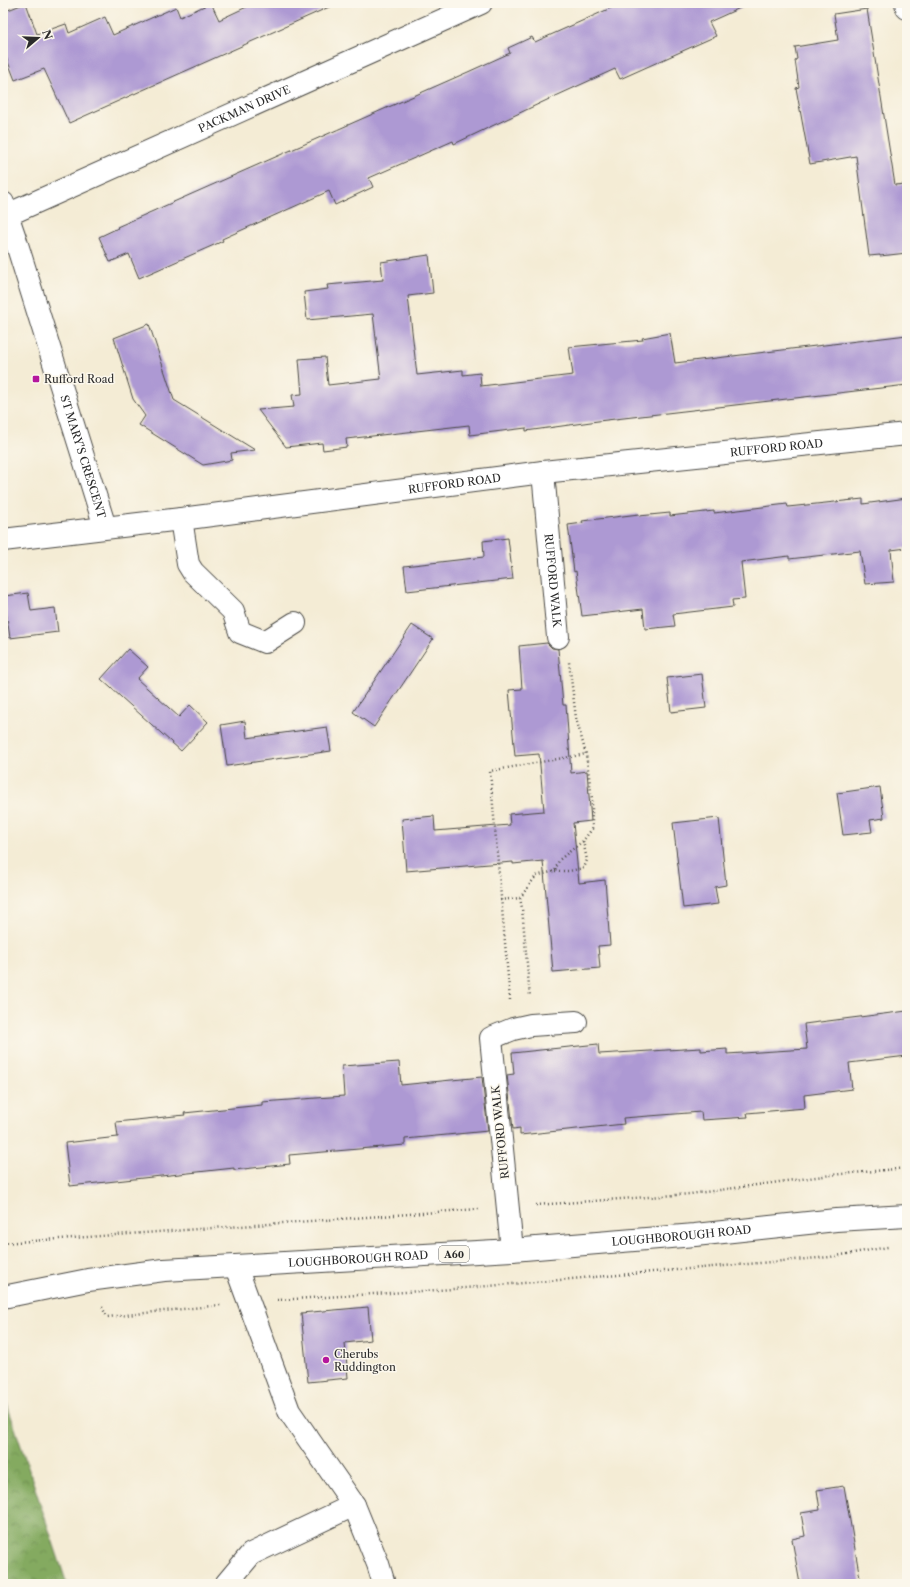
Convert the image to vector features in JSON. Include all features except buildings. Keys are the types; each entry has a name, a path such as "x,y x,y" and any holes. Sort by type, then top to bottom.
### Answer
{"street":[{"name":"PACKMAN DRIVE","path":"5,209 481,3"},
{"path":"906,3 907,8"},
{"name":"ST MARY'S CRESCENT","path":"5,209 104,528"},
{"name":"RUFFORD ROAD","path":"3,540 181,519 543,472 907,434"},
{"name":"RUFFORD WALK","path":"543,472 558,637"},
{"path":"181,519 188,564 193,572 233,611 240,632 265,642 295,623"},
{"name":"RUFFORD WALK","path":"512,1250 490,1038 522,1027 576,1022"},
{"name":"LOUGHBOROUGH ROAD","path":"3,1297 88,1280 164,1270 512,1250 836,1220 907,1216"},
{"path":"236,1267 289,1411 354,1505 378,1564 384,1584"},
{"path":"226,1584 251,1554 354,1505"}],"path":[{"name":"RUFFORD WALK","path":"555,871 559,860 583,841 592,829 592,799 586,754 576,718 567,643 558,637"},
{"path":"522,1027 500,900 490,772 586,754"},
{"path":"522,1027 522,908 520,898 536,876 555,871 569,871 584,868 587,860 583,841"},
{"path":"500,900 520,898"},
{"path":"3,1243 690,1194 831,1175 907,1168"},
{"path":"88,1280 107,1317 249,1302 461,1288 830,1257 892,1247"}],"green space":[{"path":"3,1392 67,1584 3,1584"}],"place":[{"name":"Rufford Road","path":"36,379"},
{"name":"Cherubs Ruddington","path":"326,1360"}]}
